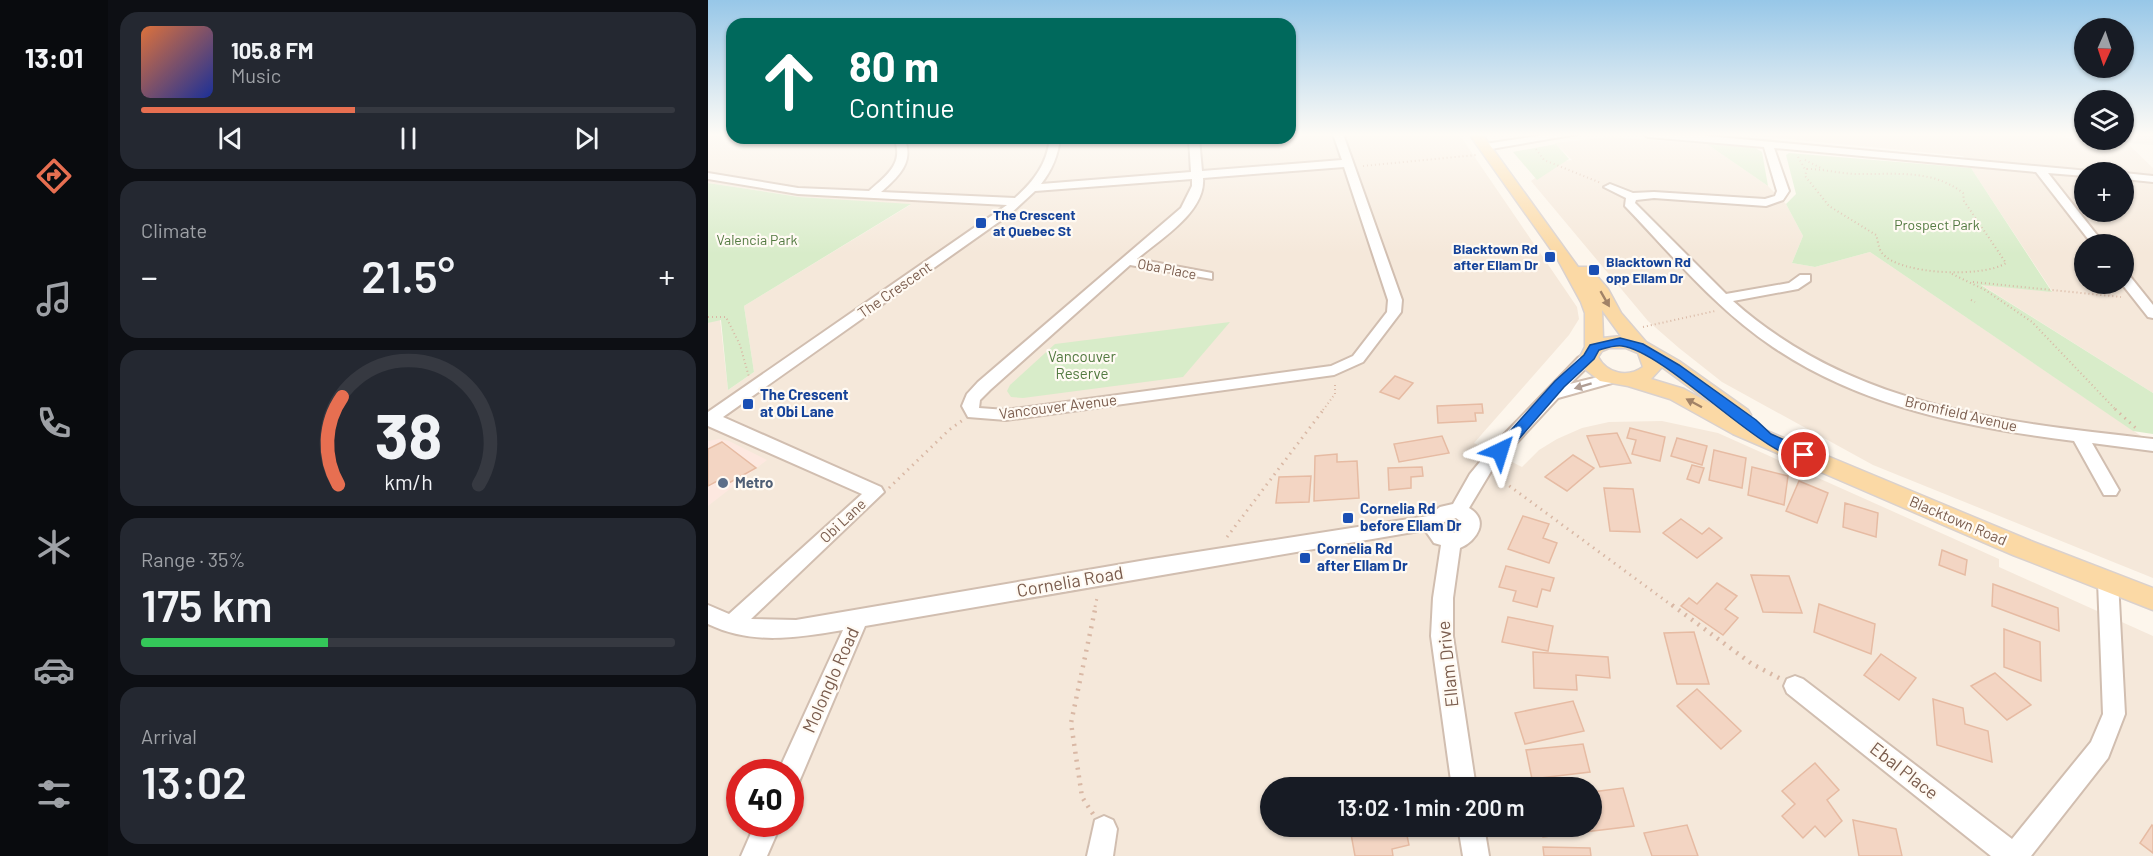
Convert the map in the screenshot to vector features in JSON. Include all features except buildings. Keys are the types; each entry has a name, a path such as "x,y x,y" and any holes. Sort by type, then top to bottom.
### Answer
{"main road":[{"name":"Blacktown Road","path":"1504,174 1565,258 1592,307 1592,352"},
{"name":"Blacktown Road","path":"1565,258 1584,271 1595,284 1613,315 1643,349 1752,423 1766,438"},
{"path":"1620,341 1643,349 1651,357 1652,369 1640,378 1622,379 1598,371 1592,352 1620,341"},
{"name":"Blacktown Road","path":"1622,379 1677,394 1740,429 1766,438 2022,548 2153,599"}],"street":[{"path":"873,194 895,174"},
{"name":"The Crescent","path":"709,419 995,221 1033,188 1042,174"},
{"path":"1033,188 1214,174"},
{"path":"1334,370 1358,359 1394,312 1395,300 1351,174"},
{"path":"1610,187 1632,197 1654,195 1766,203 1779,198 1783,191 1777,174"},
{"path":"2043,174 2090,234"},
{"path":"974,413 970,406 973,398 984,387 1186,210 1198,186 1198,175"},
{"path":"708,176 798,191 1017,202"},
{"path":"2134,177 2153,179"},
{"name":"Bromfield Avenue","path":"1632,197 1629,204 1727,303 1779,345 1862,387 1942,412 2079,436 2149,441"},
{"name":"Oba Place","path":"1127,261 1207,276"},
{"path":"1727,303 1793,286 1805,278"},
{"path":"2134,290 2153,315"},
{"path":"1459,511 1471,486 1485,468 1578,364 1592,352"},
{"name":"Vancouver Avenue","path":"974,413 1006,415 1334,370"},
{"path":"1552,394 1622,379"},
{"name":"Obi Lane","path":"709,419 875,492 731,625"},
{"path":"2079,436 2110,490"},
{"path":"1459,511 1469,517 1472,531 1463,539 1451,541 1437,534 1433,522 1440,514 1459,511"},
{"name":"Cornelia Road","path":"708,614 731,625 780,630 858,620 1167,564 1433,522"},
{"name":"Ellam Drive","path":"1451,541 1443,598 1442,636 1462,777"},
{"path":"2013,856 2100,750 2114,714 2108,581"},
{"name":"Molonglo Road","path":"796,759 858,620"},
{"name":"Ebal Place","path":"1795,686 2013,856"},
{"path":"1100,856 1104,829"},
{"path":"754,856 762,837"},
{"path":"1473,837 1476,856"}],"path":[{"path":"1578,174 1610,187"},
{"path":"1805,174 1804,176 1829,206 1875,234 1878,248 1886,257 1912,266 1949,273 1968,281 2032,322 2149,441"},
{"path":"1842,174 1921,175 1945,181 1961,190 1964,201 2006,263 1992,271 1949,273"},
{"path":"1968,281 2141,299"},
{"path":"1971,300 1975,302"},
{"path":"1627,330 1727,303"},
{"path":"708,317 726,317 740,345 746,375 750,377"},
{"path":"1227,537 1335,394 1334,370"},
{"path":"875,492 890,488 949,430 974,413"},
{"path":"1504,482 1752,664 1795,686"},
{"path":"1097,598 1071,723 1082,797 1104,829"}],"shaded area":[{"path":"708,174 1486,174 1577,307 1579,319 1569,335 1474,443 1522,467 1539,450 1557,439 1582,428 1609,422 1662,421 1718,433 1999,559 1999,567 2153,636 2153,856 708,856 708,323 720,319 728,390 754,372 744,306 910,205 799,197 708,183"},
{"path":"1541,174 1750,174 1768,186 1786,204 1803,236 1792,263 1815,267 1870,252 2153,444 2153,578 1873,465 1722,382 1648,321 1531,181"},
{"path":"1975,174 2074,174 2074,222 2134,222 2134,174 2153,174 2153,393 1980,284 2052,291"},
{"name":"Metro","path":"719,439 729,441 767,460 708,506 708,441"}],"green space":[{"path":"1532,174 1546,174 1537,180"},
{"path":"1750,174 1766,174 1768,186"},
{"name":"Prospect Park","path":"1791,174 1975,174 2052,292 1981,285 2153,393 2153,434 2133,431 1870,252 1815,267 1792,263 1803,236 1786,204 1796,194"},
{"name":"Valencia Park","path":"708,183 799,197 911,204 744,306 754,372 728,390 721,320 708,323"},
{"name":"Vancouver Reserve","path":"1230,322 1183,377 1023,398 1011,397 1007,391 1010,385 1055,344"}],"place":[{"name":"The Crescent at Quebec St","path":"981,223"},
{"name":"Blacktown Rd after Ellam Dr","path":"1550,257"},
{"name":"Blacktown Rd opp Ellam Dr","path":"1594,270"},
{"name":"The Crescent at Obi Lane","path":"748,404"},
{"name":"Metro","path":"723,483"},
{"name":"Cornelia Rd before Ellam Dr","path":"1348,518"},
{"name":"Cornelia Rd after Ellam Dr","path":"1305,558"}],"route":[{"path":"1500,451 1578,364 1589,357 1594,347 1620,341 1639,346 1752,423 1766,438 1804,455"}]}
